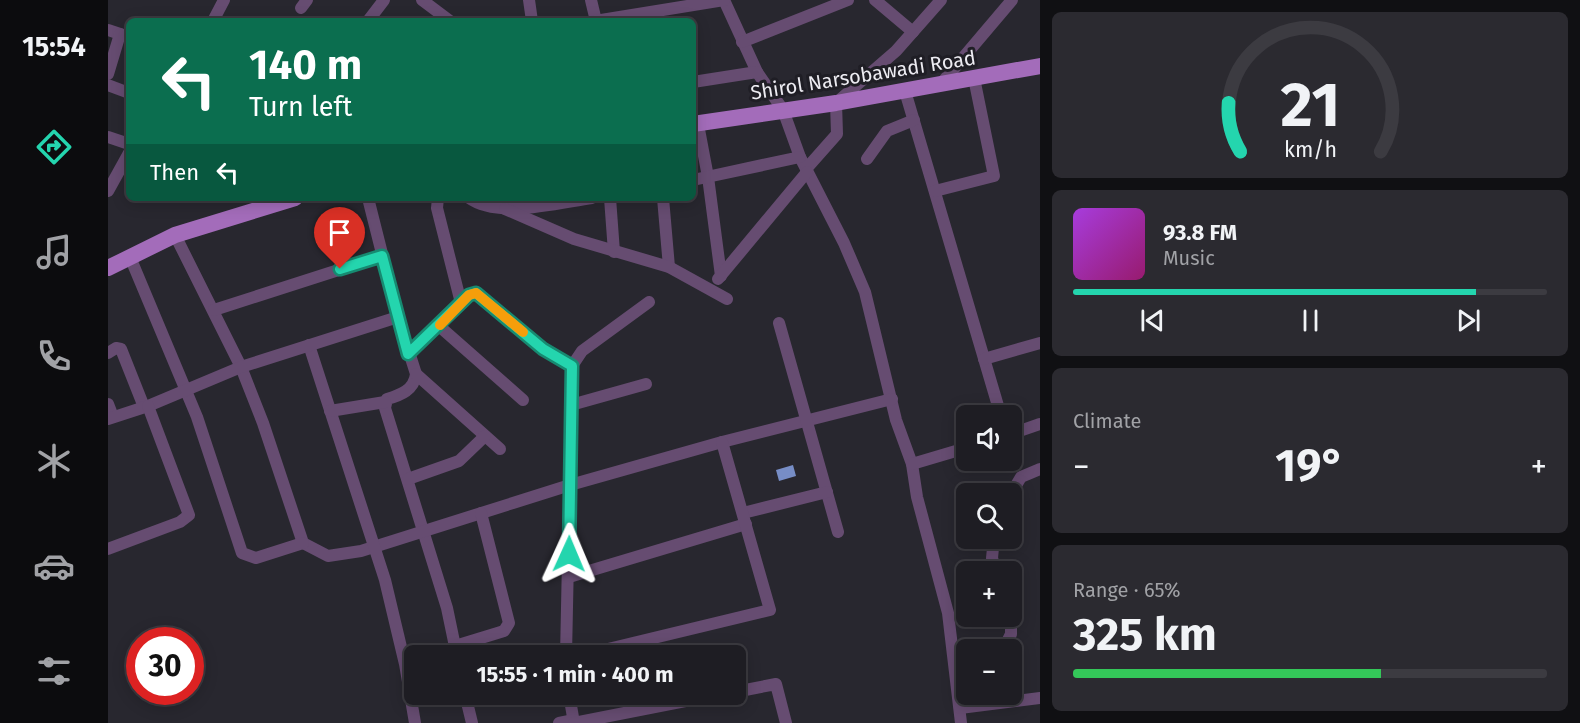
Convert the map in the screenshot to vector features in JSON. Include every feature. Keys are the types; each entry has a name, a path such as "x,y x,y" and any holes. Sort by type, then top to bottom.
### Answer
{"main road":[{"name":"Shirol Narsobawadi Road","path":"696,124 836,103 1040,66"},
{"path":"108,268 175,235 285,201"}],"street":[{"path":"215,18 224,0"},
{"path":"370,18 384,0"},
{"path":"422,0 446,18"},
{"path":"529,0 532,18"},
{"path":"591,0 595,18"},
{"path":"607,18 653,6 724,0 757,72 783,110 804,166 844,243 865,292 896,420 912,465 917,497 956,645"},
{"path":"742,42 848,0"},
{"path":"875,0 913,32"},
{"path":"710,289 804,166 837,134 836,103 879,66 941,0"},
{"path":"940,85 1012,0"},
{"path":"108,74 119,34"},
{"path":"696,82 757,72"},
{"path":"935,191 994,176 974,78"},
{"path":"108,85 126,92"},
{"path":"906,91 998,405"},
{"path":"867,159 887,131 914,120"},
{"path":"696,128 708,177 721,276"},
{"path":"108,137 126,143"},
{"path":"108,191 126,158"},
{"path":"696,179 804,166"},
{"path":"369,201 408,354 416,374 500,449"},
{"path":"438,201 437,208 461,303"},
{"path":"473,201 506,209 574,239 669,267 727,299"},
{"path":"506,209 569,201"},
{"path":"610,201 614,252"},
{"path":"663,201 669,267"},
{"path":"175,235 241,367 263,423 303,543 328,556 341,556 373,547 570,485 722,442 892,399"},
{"path":"214,310 382,256"},
{"path":"130,257 213,458 242,553 256,558 303,543"},
{"path":"408,354 469,295 480,294 543,349 572,366"},
{"path":"566,645 572,366 582,351 649,302"},
{"path":"108,404 110,418 146,407 241,367 398,317"},
{"path":"779,323 838,532"},
{"path":"439,326 523,400"},
{"path":"984,359 1040,344"},
{"path":"309,345 395,616 415,723"},
{"path":"108,352 116,348 121,349 189,515 180,522 108,549"},
{"path":"330,411 385,402 407,392 416,374"},
{"path":"571,405 646,384"},
{"path":"385,402 447,608 455,645"},
{"path":"1022,431 1040,425"},
{"path":"408,478 459,461 485,436"},
{"path":"625,645 770,610 722,442"},
{"path":"912,465 956,451"},
{"path":"1017,483 1021,477 1040,469"},
{"path":"569,577 827,492"},
{"path":"470,645 504,631 509,623 481,513"},
{"path":"746,690 776,684 786,723"},
{"path":"961,723 960,708 1039,702"},
{"path":"468,705 472,723"},
{"path":"571,705 574,722"},
{"path":"559,723 663,705"}],"building":[{"path":"793,465 796,476 779,481 776,470"}],"slow traffic":[{"path":"440,325 469,295 476,293 523,332"}],"route":[{"path":"340,269 382,256 408,354 469,295 476,293 543,349 572,366 569,554"}]}
